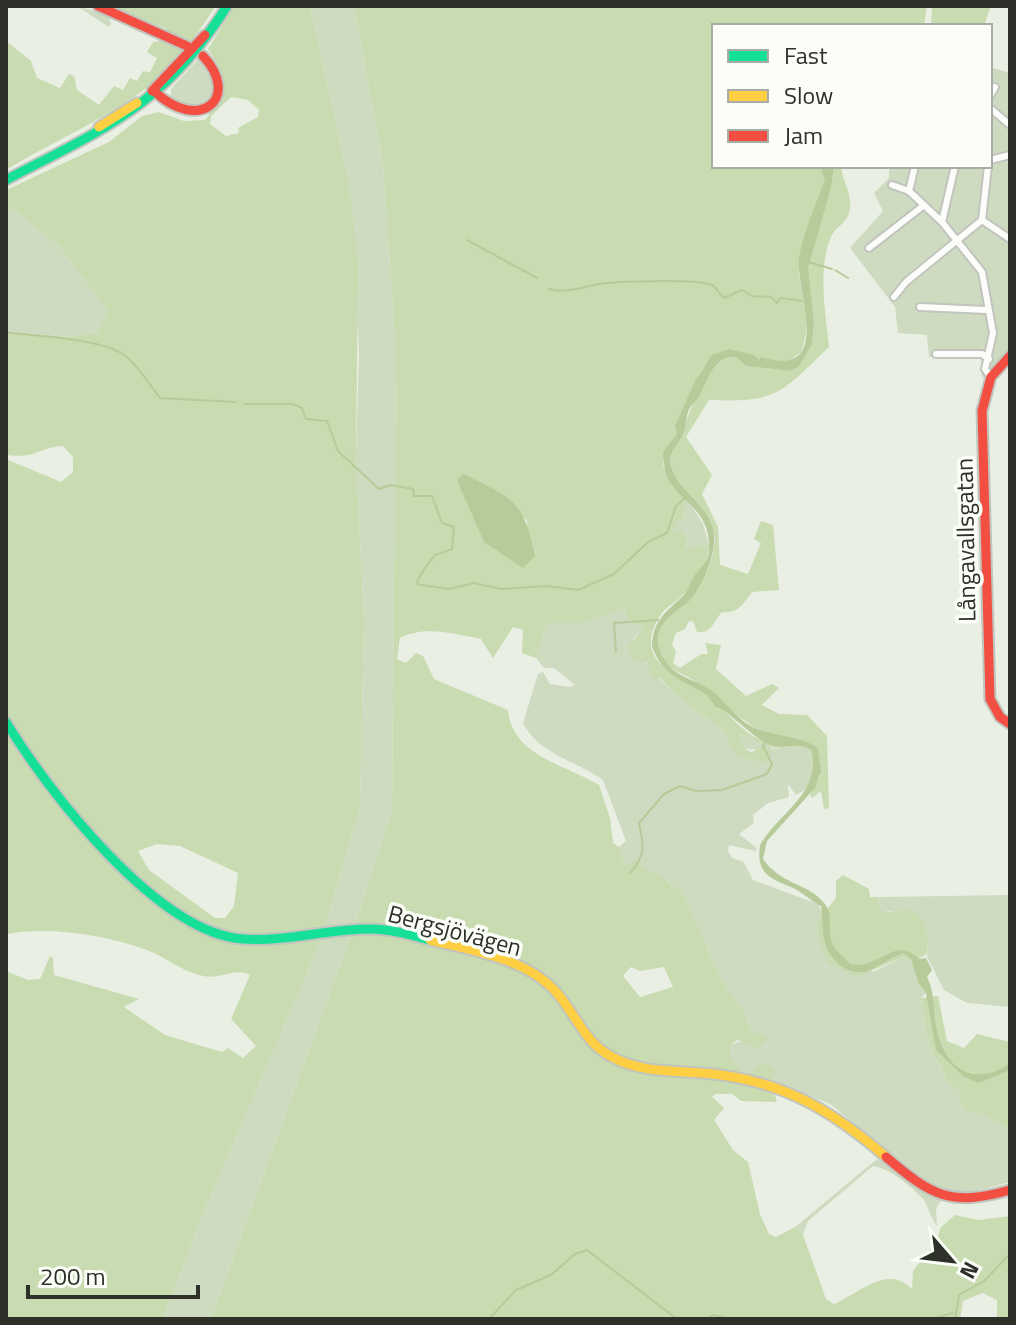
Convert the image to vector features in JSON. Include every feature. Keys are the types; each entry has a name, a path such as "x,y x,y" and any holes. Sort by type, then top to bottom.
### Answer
{"main road":[{"path":"98,6 187,46"},
{"path":"6,180 122,121 207,42 227,6"},
{"path":"156,92 180,112 196,113 208,107 216,97 219,78 203,56"},
{"name":"Långavallsgatan","path":"1010,356 991,377 982,411 987,669 990,699 1000,717 1010,724"},
{"name":"Bergsjövägen","path":"6,722 44,778 91,831 150,890 199,928 243,940 383,929 514,964 557,990 588,1039 609,1056 653,1072 733,1078 808,1101 845,1121 931,1189 957,1199 1010,1192"}],"street":[{"path":"992,92 995,87"},
{"path":"992,110 1010,125"},
{"path":"909,191 915,168"},
{"path":"942,222 955,168"},
{"path":"894,297 906,282 982,220 988,168"},
{"path":"892,185 909,191 942,222 984,275 986,310 993,333 985,369 991,377"},
{"path":"869,248 923,206"},
{"path":"982,220 1010,239"},
{"path":"920,307 986,310"},
{"path":"936,354 982,354 989,359"}],"shaded area":[{"path":"77,6 108,15 111,24 109,27"},
{"path":"108,6 216,6 177,59 149,86 115,109 6,170 6,41 31,61 37,78 60,88 69,74 74,76 77,90 99,105 114,86 123,90 130,78 137,81 143,71 150,72 157,58 147,52 153,42 161,41 167,29"},
{"path":"234,6 310,6 349,183 358,263 356,457 364,621 360,806 320,943 202,1216 163,1319 6,1319 6,971 28,980 40,979 50,956 53,958 54,975 139,999 124,1007 165,1035 222,1052 228,1048 243,1058 256,1046 231,1019 250,975 238,972 203,976 147,950 96,936 41,931 6,934 6,459 61,482 73,472 73,457 63,446 31,454 6,455 6,331 70,337 97,332 108,311 58,245 6,204 6,190 109,142 142,116 159,112 184,121 205,120 219,101 224,86 220,70 208,49","holes":["231,97 248,100 259,110 258,117 238,128 239,133 226,136 210,124 211,116","157,844 180,846 238,873 234,906 225,918 215,918 149,870 138,851"]},
{"path":"310,6 354,6 383,164 396,352 392,810 356,922 211,1319 163,1319 202,1216 320,943 360,806 364,621 356,457 359,352 349,183"},
{"path":"354,6 927,6 924,24 712,24 712,168 823,168 825,180 799,263 806,322 801,352 786,364 724,352 711,359 694,386 663,464 672,486 687,499 683,519 676,521 673,531 681,531 687,539 685,548 709,545 696,580 662,613 653,630 651,644 663,666 710,698 753,736 777,745 803,746 813,750 815,770 807,788 812,768 809,751 797,747 771,747 739,734 745,749 751,752 764,747 770,751 771,760 764,763 739,757 729,746 725,732 674,694 660,677 653,679 647,662 631,658 628,647 644,628 628,618 625,608 584,623 547,623 536,658 522,653 523,630 513,627 493,658 481,639 430,631 400,638 397,659 406,663 416,653 423,656 434,679 508,710 512,726 530,749 599,785 610,818 613,843 619,847 625,866 635,860 685,897 721,979 744,1012 751,1031 768,1038 757,1049 738,1040 730,1045 730,1056 746,1076 761,1063 774,1068 771,1081 777,1102 741,1101 732,1094 715,1094 712,1097 724,1108 714,1120 733,1150 748,1162 760,1214 769,1234 776,1237 795,1227 803,1235 826,1299 834,1304 884,1280 903,1282 912,1289 913,1271 936,1242 941,1227 955,1215 979,1220 1010,1216 1010,1319 997,1319 997,1300 983,1293 963,1301 960,1319 211,1319 356,922 392,810 396,352 383,164","holes":["457,480 527,520 524,568","631,967 640,971 664,967 673,987 640,997 623,976"]},
{"path":"932,6 1010,6 990,8 985,24 931,24"},
{"path":"199,58 209,70 213,92 202,106 193,109 182,107 171,101 171,89"},
{"path":"992,68 1010,73 1010,349 982,379 981,359 929,357 927,335 898,333 895,307 850,248 883,211 874,193 889,178 889,168 992,168"},
{"path":"823,168 834,168 808,268 814,324 812,344 799,366 790,371 746,366 736,357 723,360 689,409 683,434 671,456 671,465 680,484 712,526 714,544 710,562 697,590 659,632 659,649 668,665 707,687 746,723 759,730 805,741 818,749 821,771 815,788 767,841 763,859 778,874 811,891 824,903 829,912 832,943 850,964 869,963 902,950 911,952 919,959 926,958 932,970 927,977 932,990 937,1031 947,1056 964,1071 974,1074 985,1074 1010,1063 1010,1070 978,1083 963,1076 936,1050 926,993 918,982 911,959 904,953 865,972 844,968 832,957 825,943 821,906 770,877 762,868 760,845 805,790 813,765 812,750 801,746 768,744 715,707 704,693 667,670 652,646 658,623 685,594 709,553 704,523 671,485 663,452 677,434 675,426 695,381 712,355 729,349 754,355 759,360 761,357 784,361 798,356 805,344 807,328 799,258 825,180"},
{"path":"834,168 841,168 850,202 847,217 831,237 824,263 829,347 777,392 750,399 709,400 686,437 712,475 702,494 718,527 720,565 748,574 761,543 754,539 761,521 773,525 779,590 752,592 736,610 722,612 706,631 697,632 693,621 688,622 685,629 676,633 672,644 676,652 673,663 680,668 701,654 708,654 705,643 721,645 716,669 746,696 772,684 779,688 762,705 779,714 807,715 827,736 829,808 824,809 821,791 812,798 810,795 820,776 818,749 807,743 766,733 747,722 694,681 670,667 657,640 662,625 698,588 711,561 715,543 711,524 673,472 673,450 702,386 717,365 736,357 746,366 790,371 812,344 814,324 807,268 831,188"},
{"path":"6,204 58,245 108,311 97,332 70,337 6,331"},
{"path":"463,474 505,496 520,512 535,556 523,568 484,542 457,480"},
{"path":"687,499 703,524 709,545 685,548 687,539 681,532 673,531 676,520 683,519"},
{"path":"625,608 644,629 633,639 642,658 674,694 725,732 729,746 739,757 764,763 758,750 745,749 738,734 755,737 773,749 803,746 809,751 812,768 805,790 796,795 788,784 789,797 768,803 753,815 754,823 739,834 757,848 755,851 729,845 728,851 732,858 744,862 753,880 818,904 823,914 817,921 873,972 903,957 912,962 926,993 921,998 929,1043 945,1079 960,1092 960,1103 967,1112 984,1114 1010,1130 1010,1182 970,1193 944,1191 918,1175 830,1104 771,1081 746,1076 730,1056 730,1045 758,1035 751,1031 744,1012 721,979 685,897 668,881 652,875 635,861 625,867 619,847 626,841 603,780 548,750 523,723 538,674 543,672 550,684 575,685 554,668 544,668 536,658 547,623 584,623"},
{"path":"843,875 869,889 870,897 878,897 882,912 915,912 923,922 927,935 927,954 912,962 903,957 857,977 828,963 819,941 817,921 836,898 836,881"},
{"path":"1010,895 1010,1007 967,1003 944,990 927,957 928,946 907,910 882,912 878,897"},
{"path":"938,996 947,1041 964,1048 977,1034 1010,1042 1010,1130 984,1114 967,1112 960,1103 960,1092 945,1079 929,1042 921,998"},
{"path":"877,1159 941,1201 936,1208 937,1226 917,1193 893,1174 873,1166 808,1221 803,1235 795,1227"}],"waterway":[{"path":"467,240 537,278"},
{"path":"808,262 832,269"},
{"path":"835,270 848,278"},
{"path":"549,289 567,290 622,282 691,282 712,285 724,298 742,290 752,296 771,297 777,303 780,298 802,301"},
{"path":"6,332 89,342 118,351 137,367 160,398 236,402"},
{"path":"245,404 293,404 302,408 306,419 327,421 338,451 379,489 391,485 413,489 414,496 432,496 442,523 454,527 452,549 435,555 417,583 421,585 449,589 474,583 501,589 547,586 578,590 614,574 648,542 667,533 676,506 686,497"},
{"path":"616,652 614,623 658,620"},
{"path":"630,873 639,861 642,850 639,823 664,794 680,786 696,791 722,790 767,774 772,764 763,746 766,740"},
{"path":"489,1319 516,1290 551,1275 575,1254 587,1250 677,1319"},
{"path":"1010,1251 1010,1257"},
{"path":"955,1319 959,1295 984,1281 1009,1255"},
{"path":"931,1319 953,1313"},
{"path":"706,1319 713,1315 732,1319"}],"traffic: fast":[{"path":"6,180 103,128 156,91 204,40 227,6"},
{"path":"6,722 49,784 108,854 141,886 176,912 210,931 243,939 259,939 378,929 430,940"}],"traffic: slow":[{"path":"99,127 137,103"},
{"path":"430,940 481,952 531,972 557,993 588,1036 612,1057 649,1069 739,1078 785,1092 827,1113 886,1157"}],"traffic: jam":[{"path":"98,6 187,46"},
{"path":"152,91 205,35"},
{"path":"154,91 171,104 186,110 200,110 210,105 216,97 218,85 214,71 203,56"},
{"path":"1010,356 991,377 982,411 990,699 1000,717 1010,724"},
{"path":"886,1157 916,1181 943,1194 972,1198 1010,1190"}]}
